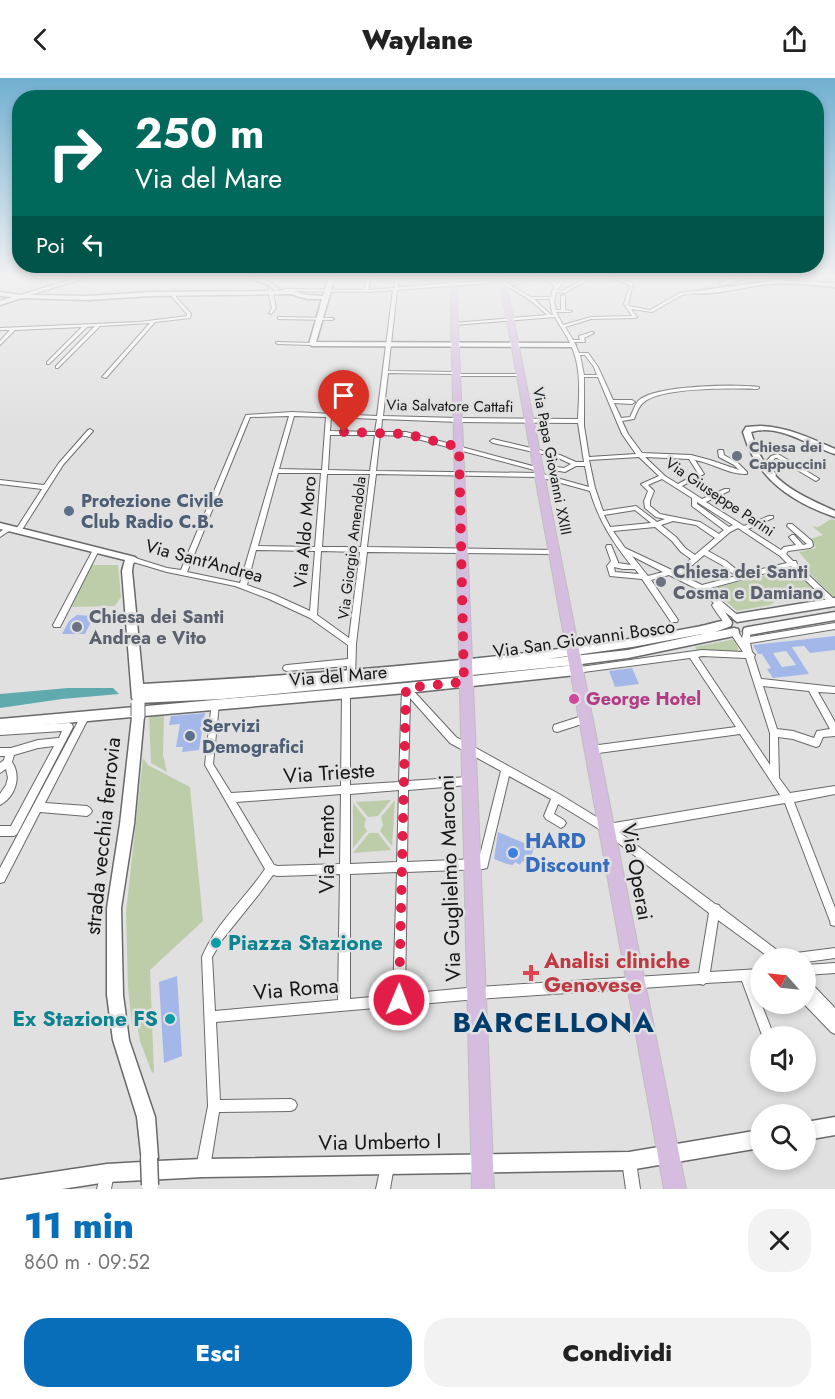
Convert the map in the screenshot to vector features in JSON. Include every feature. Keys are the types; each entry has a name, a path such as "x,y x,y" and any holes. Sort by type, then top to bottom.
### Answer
{"main road":[{"name":"Via Guglielmo Marconi","path":"454,329 483,1189"},
{"name":"Via Papa Giovanni XXIII","path":"511,329 574,661"},
{"name":"Via Operai","path":"574,661 675,1189"}],"street":[{"path":"0,329 13,329"},
{"path":"0,344 13,329"},
{"path":"49,363 82,329"},
{"path":"58,367 95,329"},
{"path":"104,377 147,329"},
{"path":"312,344 317,329"},
{"name":"Via Giorgio Amendola","path":"352,644 390,329"},
{"path":"563,329 577,354 582,376 583,391 579,421 592,490 609,529 646,578 674,621"},
{"path":"278,343 455,346 572,343 583,341 581,337 590,331 585,329"},
{"name":"Via Giuseppe Parini","path":"577,354 586,354 596,367 618,420 638,453 663,477 703,501 794,563 832,601"},
{"path":"385,372 520,375"},
{"path":"582,376 600,376"},
{"path":"618,420 632,418 640,402 658,395 710,387 757,388"},
{"path":"610,401 631,399 634,409"},
{"path":"243,586 292,414"},
{"name":"Via Salvatore Cattafi","path":"183,573 248,416 292,414 458,420 579,421"},
{"name":"Via Aldo Moro","path":"313,616 329,415"},
{"path":"835,452 782,431 749,429 747,434 755,458 780,486 835,514"},
{"path":"0,536 9,529 45,487 90,431"},
{"path":"329,433 406,434 459,447 592,490"},
{"path":"493,441 564,458 575,464"},
{"path":"550,468 565,470 586,461 638,453 708,460 745,473 736,464 721,456 721,451"},
{"path":"780,486 767,466 775,456 782,457 816,479"},
{"path":"678,486 701,474 691,458"},
{"path":"275,471 459,474 538,472"},
{"path":"658,516 647,507 651,491 644,484 663,477"},
{"path":"0,482 45,487"},
{"path":"703,501 727,490"},
{"path":"695,497 694,505 728,530"},
{"path":"601,513 636,508 695,558"},
{"path":"648,519 658,516 698,523 719,537"},
{"path":"609,547 615,562 610,566 612,574 646,578 674,574 728,530 771,517"},
{"path":"609,529 656,525 674,518"},
{"path":"782,554 786,549 810,546 810,543 790,526"},
{"name":"Via Sant'Andrea","path":"9,529 243,586 313,616 352,644"},
{"path":"792,537 802,547"},
{"path":"254,548 554,552"},
{"path":"623,549 703,590 731,624 751,655"},
{"path":"57,625 96,550"},
{"path":"703,551 724,563 740,576"},
{"name":"strada vecchia ferrovia","path":"132,559 128,563 127,571 138,701 127,824 114,908 115,984 118,1027 146,1117 150,1187"},
{"path":"703,590 740,576 794,563"},
{"path":"612,564 637,567"},
{"name":"Via San Giovanni Bosco","path":"221,694 350,678 464,673 628,654 731,624 832,601"},
{"path":"747,635 835,616"},
{"path":"731,624 746,623 751,655 774,733 775,779"},
{"path":"747,635 835,626"},
{"path":"287,668 350,678 352,644"},
{"path":"692,654 788,799 835,920"},
{"name":"Via del Mare","path":"0,724 85,717 221,694 350,678 406,688 464,673 574,661 692,654 751,655"},
{"name":"Via Trento","path":"344,1004 345,790 350,678"},
{"path":"758,682 835,690"},
{"path":"406,688 453,740 556,797 607,829 766,948"},
{"path":"399,1000 406,688"},
{"path":"774,733 788,733 816,743 820,734 835,731 812,688"},
{"path":"138,701 221,694 208,761 271,869 278,871 483,864 506,769"},
{"path":"0,878 85,717"},
{"path":"558,728 585,719"},
{"path":"0,731 69,727 14,831 0,831"},
{"path":"591,750 742,730"},
{"path":"0,752 11,752 38,744 60,742"},
{"path":"0,801 10,788 14,775 12,768 3,766 11,752"},
{"name":"Via Trieste","path":"229,798 468,781"},
{"path":"607,829 835,790"},
{"path":"556,797 549,816 561,823"},
{"path":"38,807 87,811"},
{"path":"203,1168 214,1106 206,965 210,949 257,891 271,869"},
{"path":"703,978 715,909"},
{"path":"816,955 835,953"},
{"path":"816,969 835,968"},
{"path":"745,975 764,1026"},
{"name":"Via Roma","path":"210,1017 477,993 750,975"},
{"path":"816,996 835,1016"},
{"path":"816,1008 835,1028"},
{"path":"214,1106 291,1105"},
{"path":"816,1129 835,1126"},
{"name":"Via Umberto I","path":"0,1189 106,1181 203,1168 629,1161 750,1140"},
{"path":"629,1161 633,1189"},
{"path":"383,1189 387,1166"}],"green space":[{"path":"831,519 835,520 835,598 803,567 810,565 799,552 816,548 810,539 823,535 812,526 818,527"},
{"path":"92,565 118,565 121,597 115,606 71,607"},
{"path":"794,568 824,597 807,600 780,598 770,605 737,611 713,590 714,588"},
{"path":"735,639 739,653 697,650 695,647"},
{"path":"164,714 163,755 167,772 151,763 149,715"},
{"path":"143,758 148,765 190,787 203,921 150,970 154,1072 152,1073 140,1041 137,1024 132,1024 128,988 126,912"},
{"path":"391,800 378,816 368,817 356,802"},
{"path":"395,800 392,846 380,831 383,825 381,817"},
{"path":"353,803 366,819 364,826 367,831 353,848"},
{"path":"369,833 378,833 391,850 353,853"}],"water":[{"path":"68,688 113,688 119,694 0,708 0,694"}],"building":[{"name":"Chiesa dei Santi Andrea e Vito","path":"77,615 94,616 85,634 62,634 69,621"},
{"path":"835,636 835,650 810,653 804,646 792,647 809,674 773,678 767,669 771,668 753,645","holes":["786,651 796,665 782,667 773,653"]},
{"path":"632,668 639,684 615,687 609,671"},
{"name":"Servizi Demografici","path":"205,713 199,750 182,752 183,747 176,747 180,724 169,725 171,716"},
{"name":"HARD Discount","path":"498,832 534,847 529,864 522,861 520,865 515,862 513,865 494,859"},
{"name":"Ex Stazione FS","path":"177,976 182,1056 164,1063 159,982"}],"place":[{"name":"Chiesa dei Cappuccini","path":"737,456"},
{"name":"Protezione Civile Club Radio C.B.","path":"69,511"},
{"name":"Chiesa dei Santi Cosma e Damiano","path":"661,582"},
{"name":"Chiesa dei Santi Andrea e Vito","path":"77,627"},
{"name":"George Hotel","path":"574,699"},
{"name":"Servizi Demografici","path":"190,736"},
{"name":"HARD Discount","path":"513,853"},
{"name":"Piazza Stazione","path":"216,943"},
{"name":"Analisi cliniche Genovese","path":"531,973"},
{"name":"Ex Stazione FS","path":"170,1019"}],"district":[{"name":"BARCELLONA","path":"554,1022"}],"route":[{"path":"344,432 406,434 459,447 464,682 406,688 399,1000"}]}
